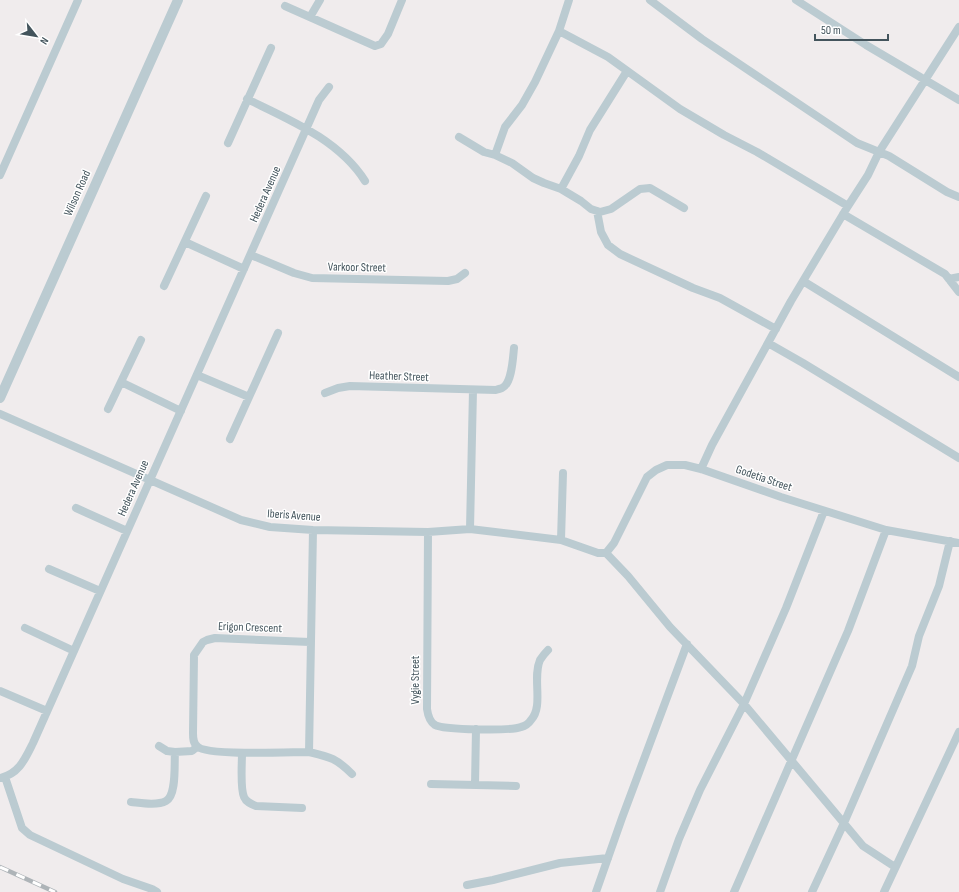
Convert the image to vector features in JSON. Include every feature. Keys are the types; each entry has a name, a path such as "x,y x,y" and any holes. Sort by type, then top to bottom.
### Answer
{"street":[{"path":"0,175 78,0"},
{"name":"Wilson Road","path":"0,398 178,0"},
{"path":"310,17 320,0"},
{"path":"285,6 375,46 381,44 388,34 402,0"},
{"path":"494,155 505,127 526,100 559,31 569,0"},
{"path":"650,0 702,39 857,142 889,156 947,192 959,197"},
{"path":"796,0 959,100"},
{"path":"701,469 712,446 803,281 868,175 879,152 959,27"},
{"path":"559,31 608,57 680,109 724,135 757,152 848,206"},
{"path":"228,143 271,48"},
{"path":"561,189 579,156 590,130 627,71"},
{"name":"Hedera Avenue","path":"2,778 17,770 25,759 319,100 329,87"},
{"path":"248,99 307,128 349,160 358,169 365,181"},
{"path":"459,137 484,152 512,163 533,178 561,189 581,201 592,210 600,212 611,209 640,189 650,188 684,208"},
{"path":"164,286 206,196"},
{"path":"597,211 601,232 604,239 608,245 620,254 693,288 720,298 776,329"},
{"path":"843,214 945,274 959,292"},
{"path":"185,242 244,269"},
{"name":"Varkoor Street","path":"251,254 294,273 312,278 448,281 457,279 465,273"},
{"path":"949,279 959,278"},
{"path":"803,281 959,377"},
{"path":"230,439 278,333"},
{"path":"108,409 141,340"},
{"path":"768,343 959,458"},
{"name":"Heather Street","path":"325,393 338,388 350,386 496,390 503,388 506,385 511,368 514,348"},
{"path":"197,375 249,397"},
{"path":"121,382 181,411"},
{"path":"470,529 473,390"},
{"name":"Iberis Avenue","path":"0,414 241,520 270,527 313,530 428,532 470,529 560,540 598,553 606,553"},
{"name":"Godetia Street","path":"606,553 614,543 647,477 656,470 667,465 684,465 701,469 781,497 886,530 959,543"},
{"path":"560,540 563,473"},
{"name":"Hedera Avenue","path":"76,508 127,531"},
{"path":"660,892 679,839 700,790 744,704 786,608 824,511"},
{"path":"309,752 313,530"},
{"path":"734,892 848,631 886,530"},
{"name":"Vygie Street","path":"428,532 428,715 434,725 441,727 476,729 520,728 531,721 537,707 538,670 541,660 548,650"},
{"path":"812,892 844,823 912,666 919,636 939,586 950,541"},
{"path":"606,553 628,576 670,627 744,704 863,846 895,868"},
{"path":"49,569 100,591"},
{"path":"25,628 74,651"},
{"name":"Erigon Crescent","path":"197,747 193,741 194,655 203,642 215,638 310,642"},
{"path":"596,892 687,644"},
{"path":"0,691 47,712"},
{"path":"475,785 476,729"},
{"path":"884,892 959,732"},
{"path":"159,746 175,752 192,751 197,747 206,751 242,753 309,752 330,757 341,763 352,774"},
{"path":"131,802 157,803 164,802 168,799 173,790 175,752"},
{"path":"242,753 242,791 244,798 249,804 256,806 302,808"},
{"path":"2,778 22,828 30,835 123,879 157,892"},
{"path":"431,784 516,786"},
{"path":"467,885 493,880 560,862 608,858"}],"railway":[{"path":"0,867 55,892"}]}
